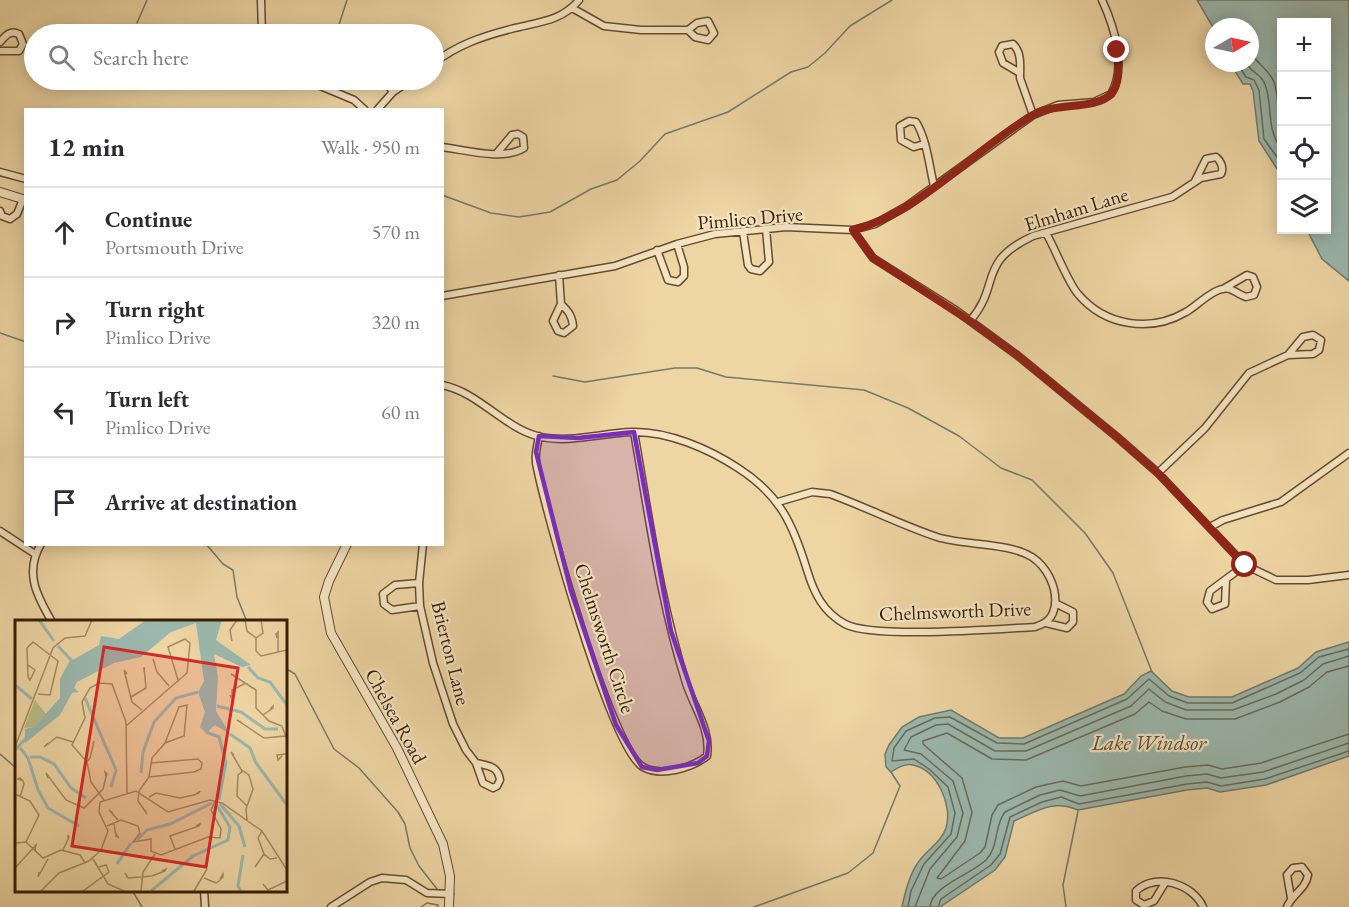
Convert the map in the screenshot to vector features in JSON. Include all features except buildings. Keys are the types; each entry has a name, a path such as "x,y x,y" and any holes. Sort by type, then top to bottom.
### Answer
{"street":[{"path":"261,0 262,24"},
{"path":"444,57 466,43 514,28 546,22 572,8 579,0"},
{"name":"Pimlico Drive","path":"444,296 615,266 657,250 715,234 786,227 853,230 875,224 907,206 1033,115 1058,105 1094,102 1111,94 1118,78 1117,50 1112,24 1102,0"},
{"path":"572,8 604,26 641,30 688,30"},
{"path":"0,42 9,33 14,32 22,39 23,44 19,51 0,51"},
{"path":"1020,74 1003,63 999,52 1002,46 1013,44 1018,50 1020,74 1033,115"},
{"path":"330,90 354,100 363,108"},
{"path":"379,108 396,90"},
{"path":"924,144 914,147 901,140 900,126 909,121 916,122 924,144 934,186"},
{"path":"444,147 497,153"},
{"name":"Elmham Lane","path":"970,321 979,311 991,275 1004,254 1022,241 1172,197 1195,181 1221,174 1219,159 1216,157 1206,159 1195,181"},
{"path":"0,172 24,178"},
{"path":"0,194 24,200 17,214 10,219 2,216 0,211"},
{"path":"743,232 748,265 751,269 760,271 769,262 766,229"},
{"path":"853,230 873,258 970,321 1017,355 1158,473 1245,565 1275,580 1308,580 1349,575"},
{"path":"1046,233 1077,294 1097,311 1118,322 1153,324 1171,319 1247,275 1253,277 1257,287 1254,295 1246,297 1232,290 1223,289"},
{"path":"657,250 668,280 678,282 684,276 684,267 677,244"},
{"path":"559,275 561,304 553,321 558,332 564,333 573,326 569,311 561,304"},
{"path":"1158,473 1204,428 1241,378 1288,355 1313,354 1319,350 1320,340 1313,334 1303,337 1288,355"},
{"name":"Chelmsworth Drive","path":"444,385 458,388 520,430 539,436 578,438 634,432 667,436 717,456 756,480 778,502 796,534 820,603 833,616 847,625 891,631 1031,627 1046,623 1055,603 1052,581 1030,556 1005,548 964,544 938,537 830,494 812,492 778,502"},
{"name":"Chelmsworth Circle","path":"539,436 536,467 583,632 616,725 632,754 642,766 657,770 686,768 707,756 709,741 686,685 671,631 657,570 634,432"},
{"path":"1210,527 1223,520 1281,502 1349,453"},
{"path":"0,531 35,554"},
{"path":"40,546 35,554 32,572 34,593 51,620"},
{"name":"Chelsea Road","path":"346,546 324,597 331,633 397,748 439,836 448,858 449,907"},
{"name":"Brierton Lane","path":"423,546 419,583 420,606 433,663 453,724 466,750 476,763 483,783 492,788 497,786 500,780 496,770 476,763"},
{"path":"1226,580 1225,604 1212,609 1208,606 1207,596 1216,586 1245,565"},
{"path":"419,583 390,587 383,594 382,599 384,604 392,610 420,606"},
{"path":"1046,623 1062,628 1071,627 1073,612 1055,603"},
{"path":"1287,907 1291,898 1307,882 1308,875 1302,867 1293,868 1287,875 1291,898"},
{"path":"331,907 382,878 406,880 427,893 450,894"},
{"path":"1165,883 1154,901 1144,905 1136,900 1136,891 1141,886 1165,883 1176,883 1195,893 1203,907"},
{"path":"204,892 205,907"}],"highlighted area":[{"path":"634,432 671,631 709,741 707,756 698,763 657,770 642,767 616,725 571,591 536,452 539,436 578,438"}],"water":[{"path":"1197,0 1349,0 1349,281 1322,259 1309,234 1331,234 1331,18 1277,18 1277,169 1259,141 1253,91 1250,84 1243,84 1236,72 1259,72 1259,18 1208,18"},
{"name":"Lake Windsor","path":"1349,642 1349,756 1266,785 1220,792 1207,788 1187,790 1078,810 1053,806 1038,810 1014,821 1005,857 995,870 940,907 902,907 913,870 941,837 948,819 941,790 936,781 922,768 904,765 891,772 886,767 885,754 902,727 919,717 951,710 999,738 1023,738 1124,694 1141,676 1151,671 1172,691 1189,697 1232,697 1298,668 1316,652"}],"waterway":[{"path":"137,23 147,0"},
{"path":"339,24 347,0"},
{"path":"444,196 491,213 519,217 550,212 591,189 617,180 640,161 665,134 728,112 791,72 808,67 825,53 850,26 892,0"},
{"path":"0,333 24,341"},
{"path":"553,376 585,382 675,368 697,368 726,377 864,390 908,408 959,436 1001,468 1032,480 1085,533 1113,573 1152,672"},
{"path":"208,546 223,564 233,570 237,597 246,620"},
{"path":"286,669 295,674 334,749 359,768 398,812 405,824 410,848 419,866 437,889"},
{"path":"0,754 15,767"},
{"path":"754,907 848,873 873,853 900,786 891,772"},
{"path":"1066,907 1063,885 1078,811"},
{"path":"133,892 142,907"},
{"path":"421,907 427,903 438,905 438,907"}],"route":[{"path":"1117,50 1116,86 1104,99 1078,105 1058,105 1033,115 907,206 875,224 853,230 859,242 873,258 954,309 1017,355 1117,437 1158,473 1245,565"}]}
